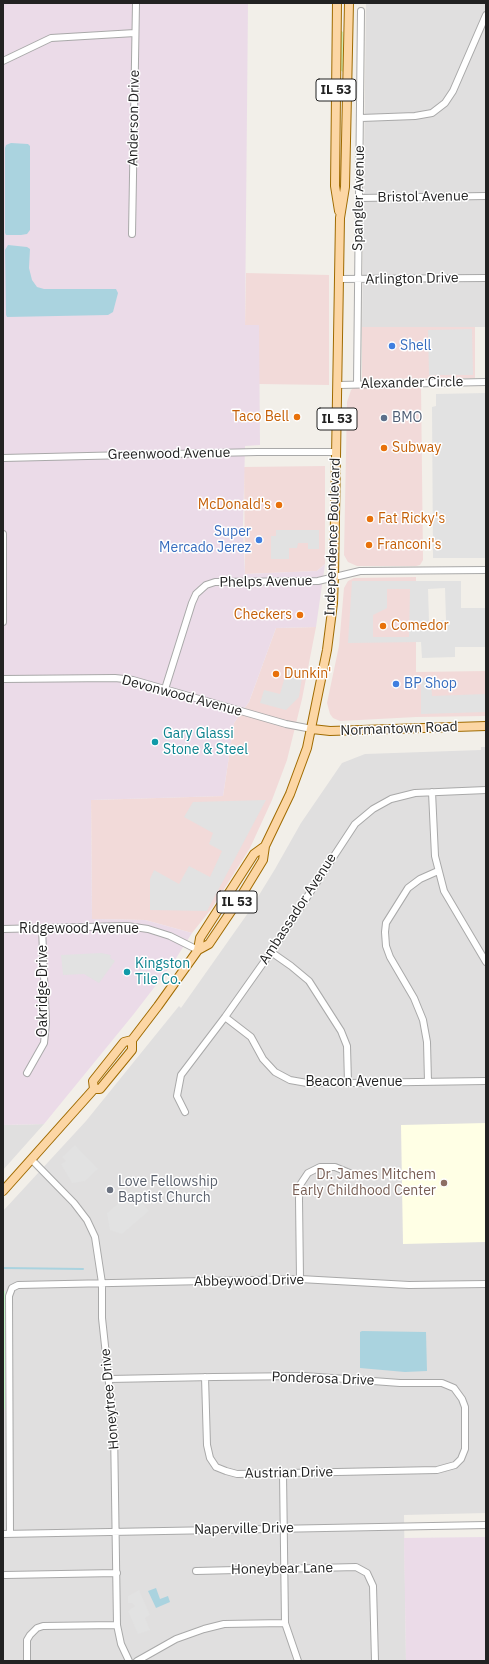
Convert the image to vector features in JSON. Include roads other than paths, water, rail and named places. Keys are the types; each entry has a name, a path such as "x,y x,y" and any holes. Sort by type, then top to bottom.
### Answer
{"main road":[{"name":"Independence Boulevard","path":"337,3 335,186 340,218"},
{"name":"Independence Boulevard","path":"3,1191 94,1089 93,1081 124,1042 132,1040 198,950 200,938 254,854 265,846 295,782 312,729 330,634 333,603 338,385 338,279 340,218 345,187 349,3"},
{"name":"Normantown Road","path":"312,729 330,731 486,726"}],"street":[{"name":"Anderson Drive","path":"132,234 136,3"},
{"name":"Spangler Avenue","path":"357,384 361,11"},
{"path":"361,118 415,116 432,113 444,103 453,91 486,15"},
{"path":"3,61 51,38 135,33"},
{"name":"Bristol Avenue","path":"359,198 486,196"},
{"name":"Arlington Drive","path":"338,279 486,278"},
{"name":"Alexander Circle","path":"338,385 486,382"},
{"name":"Greenwood Avenue","path":"3,458 250,452 336,452"},
{"path":"3,534 3,622"},
{"name":"Phelps Avenue","path":"165,689 196,594 200,589 215,582 318,581 360,571 486,570"},
{"name":"Devonwood Avenue","path":"3,679 115,678 133,680 286,724 312,729"},
{"name":"Ambassador Avenue","path":"185,1112 177,1096 181,1075 226,1017 271,952 355,824 373,809 392,799 415,793 486,790"},
{"path":"432,792 434,842 438,871 444,891 486,962"},
{"path":"428,1082 427,1042 423,1020 414,998 390,957 386,946 385,932 386,923 408,888 420,878 438,871"},
{"name":"Ridgewood Avenue","path":"3,929 127,926 148,929 170,936 198,950"},
{"name":"Oakridge Drive","path":"28,1073 44,1043 46,1023 42,928"},
{"path":"271,952 309,981 342,1031 347,1046 348,1083"},
{"name":"Beacon Avenue","path":"226,1017 251,1037 264,1059 275,1072 290,1080 307,1083 486,1081"},
{"name":"Honeytree Drive","path":"32,1160 74,1203 87,1220 95,1237 102,1283 102,1318 114,1429 117,1532 117,1626 121,1644 129,1661"},
{"path":"300,1279 300,1184 308,1173 320,1167 335,1167 352,1174"},
{"name":"Abbeywood Drive","path":"10,1534 9,1296 12,1288 18,1285 300,1279 409,1285 486,1284"},
{"name":"Ponderosa Drive","path":"109,1379 305,1376 442,1383 454,1388 462,1399 465,1407 465,1449 461,1458 455,1465"},
{"name":"Austrian Drive","path":"205,1377 207,1445 210,1458 216,1467 226,1471 237,1474 437,1470 455,1465"},
{"path":"283,1473 286,1623 298,1661"},
{"name":"Naperville Drive","path":"3,1534 486,1525"},
{"name":"Honeybear Lane","path":"196,1571 356,1567 367,1573 373,1586 375,1661"},
{"path":"5,1575 117,1573"},
{"path":"137,1661 176,1639 204,1628 224,1624 286,1623"},
{"path":"27,1661 27,1640 33,1632 43,1626 117,1626"}],"water":[{"path":"11,143 28,144 30,146 30,230 27,234 21,235 6,235 5,233 5,148 6,145"},
{"path":"8,245 27,247 30,249 29,268 32,280 37,287 44,289 116,289 118,293 113,312 108,315 7,317 5,250"},
{"path":"360,1332 426,1332 427,1371 405,1372 360,1368"},
{"path":"156,1588 160,1599 168,1596 170,1602 156,1608 148,1591"}],"waterway":[{"path":"4,1268 83,1269"}],"place":[{"name":"Shell","path":"392,346"},
{"name":"Taco Bell","path":"297,417"},
{"name":"BMO","path":"384,418"},
{"name":"Subway","path":"384,448"},
{"name":"McDonald's","path":"279,505"},
{"name":"Fat Ricky's","path":"370,519"},
{"name":"Super Mercado Jerez","path":"259,540"},
{"name":"Franconi's","path":"369,545"},
{"name":"Checkers","path":"300,615"},
{"name":"Comedor","path":"383,626"},
{"name":"Dunkin'","path":"276,674"},
{"name":"BP Shop","path":"396,684"},
{"name":"Gary Glassi Stone & Steel","path":"155,742"},
{"name":"Kingston Tile Co.","path":"127,972"},
{"name":"Dr. James Mitchem Early Childhood Center","path":"444,1183"},
{"name":"Love Fellowship Baptist Church","path":"110,1190"}]}
